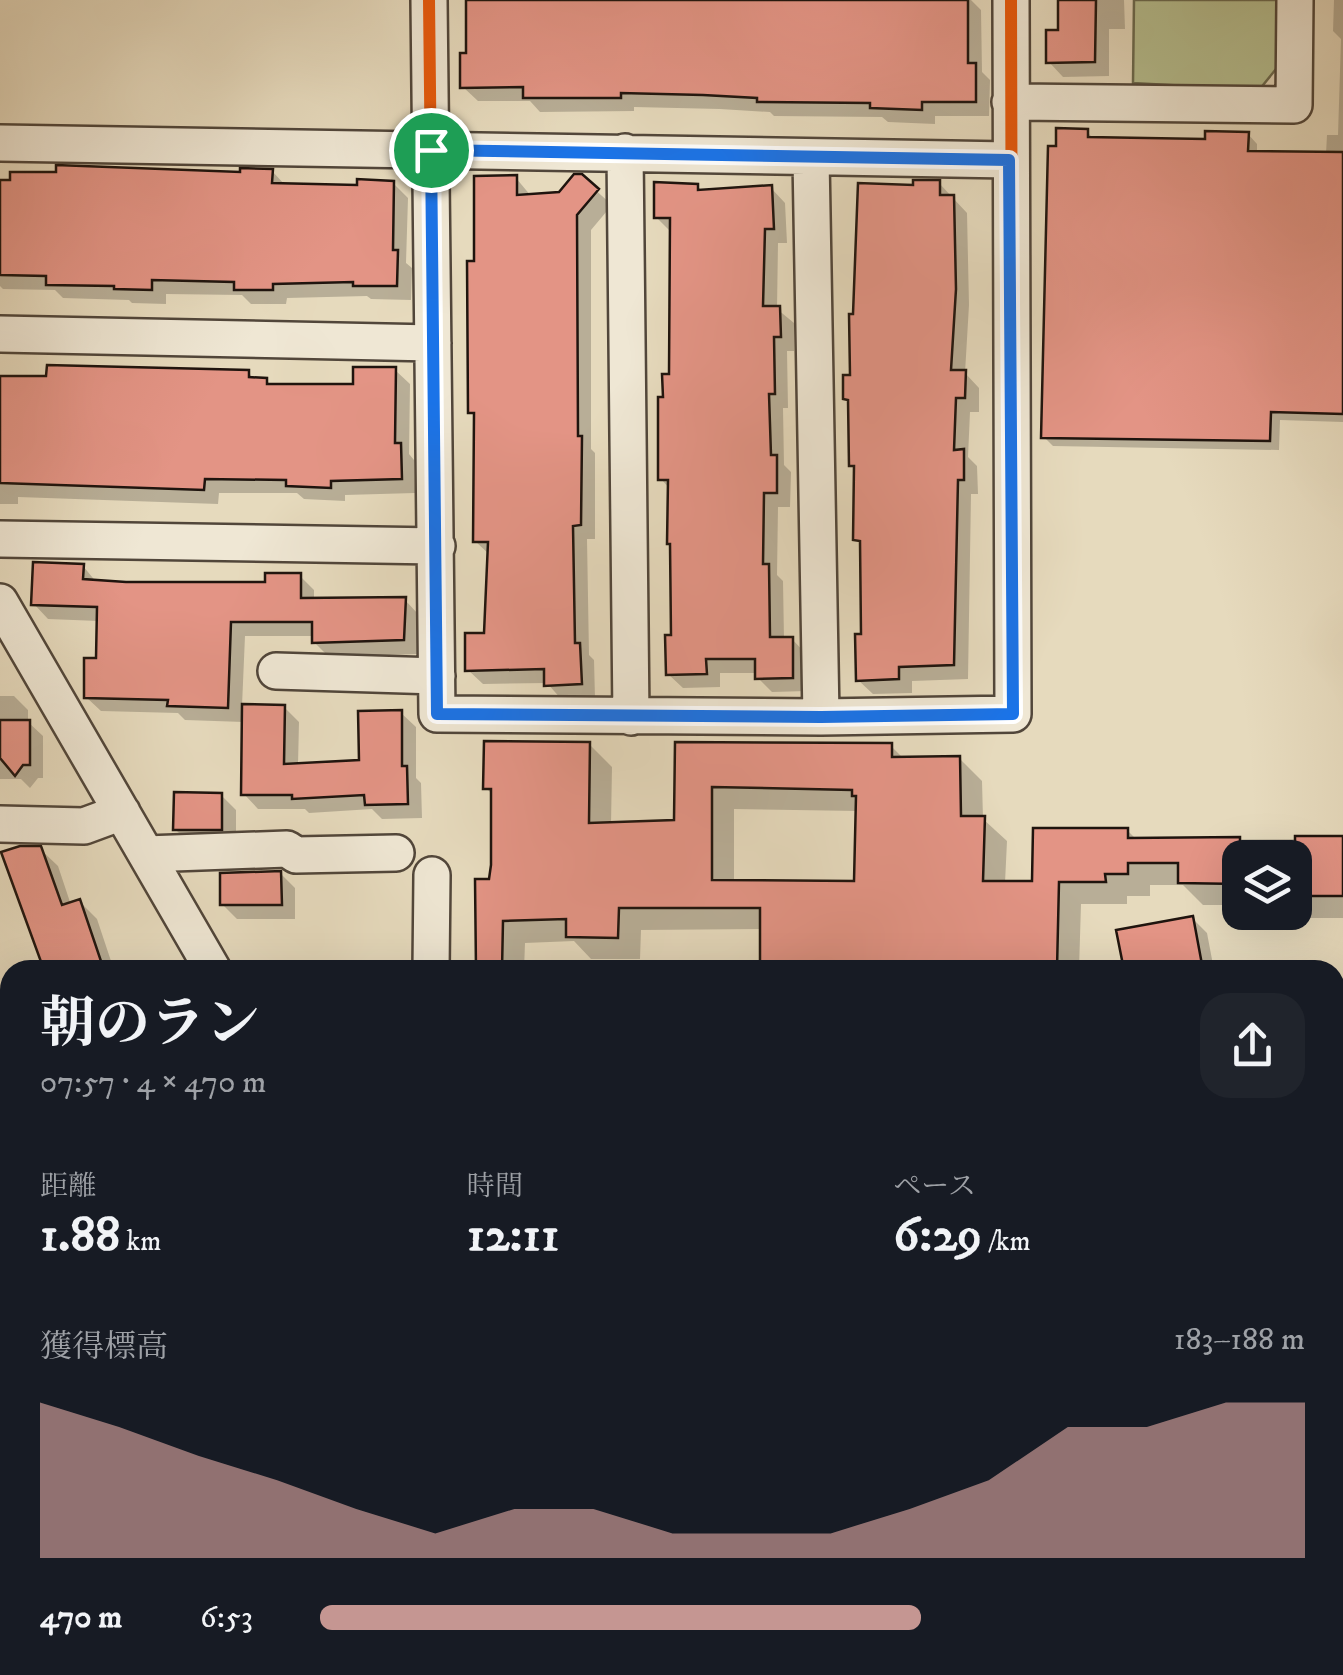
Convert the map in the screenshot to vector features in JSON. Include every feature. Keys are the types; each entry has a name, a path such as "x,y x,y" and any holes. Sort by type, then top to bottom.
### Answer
{"street":[{"path":"429,0 437,714 631,717 1013,714 1011,0"},
{"path":"1010,102 1294,105 1296,0"},
{"path":"0,142 1009,160"},
{"path":"625,152 631,717"},
{"path":"812,158 821,717"},
{"path":"0,334 434,343"},
{"path":"0,539 436,546"},
{"path":"0,602 207,960"},
{"path":"276,672 436,676"},
{"path":"0,824 84,826 122,812"},
{"path":"146,854 288,849 296,855 396,854"},
{"path":"431,960 432,875"}],"green space":[{"path":"1134,0 1280,0 1280,64 1259,90 1133,83"}],"building":[{"path":"466,0 968,0 968,63 976,63 976,102 922,102 922,110 870,108 870,103 757,102 757,98 703,95 621,93 621,98 523,98 523,87 460,88 460,53 466,53"},
{"path":"1058,0 1096,0 1095,62 1046,63 1046,30 1058,30"},
{"path":"1056,128 1088,129 1088,137 1205,139 1205,131 1249,132 1248,151 1343,152 1343,414 1271,412 1270,441 1041,438 1048,146 1056,146"},
{"path":"56,165 240,172 240,168 273,169 272,183 357,185 357,179 394,181 397,286 353,286 353,282 273,284 273,290 234,290 234,282 152,280 152,290 114,289 46,285 46,276 0,275 0,180 10,180 10,172 56,172"},
{"path":"574,174 582,174 599,189 577,215 581,525 573,526 575,643 580,643 582,684 544,686 544,669 465,671 465,633 484,633 488,542 473,542 474,413 468,413 467,261 474,261 474,176 517,175 517,195 559,192"},
{"path":"913,180 940,180 940,195 954,195 956,289 951,370 966,370 965,398 956,398 954,450 964,449 964,480 958,480 954,665 899,667 899,679 856,681 855,634 861,634 860,541 853,540 854,466 849,466 848,400 843,399 843,375 850,375 849,314 853,314 858,183 913,185"},
{"path":"654,182 698,184 698,190 772,185 774,229 765,229 763,306 780,306 781,337 774,337 775,394 769,394 771,455 777,455 777,493 764,493 763,564 769,564 770,637 793,637 793,678 755,679 755,659 706,659 707,674 666,675 665,635 671,635 670,544 668,480 658,480 658,397 663,397 662,374 669,374 670,218 654,218"},
{"path":"47,365 249,370 249,377 267,378 267,384 353,384 353,367 396,367 395,443 401,443 402,479 331,481 331,488 286,486 286,480 205,479 204,490 0,483 0,376 46,376"},
{"path":"33,562 84,564 83,579 126,582 265,582 265,573 301,573 301,598 406,597 404,640 312,643 312,622 231,622 228,708 167,706 168,700 84,698 84,658 96,658 97,607 31,605"},
{"path":"242,704 285,705 284,764 359,760 358,711 402,710 402,766 407,766 408,804 365,805 364,795 292,799 292,795 241,795"},
{"path":"0,720 30,720 30,765 23,765 15,776 0,758"},
{"path":"484,741 590,742 589,823 674,820 675,742 892,743 892,757 960,756 961,816 985,816 983,881 1032,881 1033,828 1128,828 1128,838 1240,837 1222,840 1222,884 1178,883 1178,863 1128,863 1128,874 1105,874 1106,882 1059,882 1057,960 760,960 760,908 619,908 618,938 566,937 566,919 503,921 502,960 476,960 475,879 489,879 491,789 483,789","holes":["712,787 852,790 852,796 856,796 854,881 712,880"]},
{"path":"174,792 222,793 222,830 173,830"},
{"path":"1295,836 1343,836 1343,896 1312,896 1312,840 1295,840"},
{"path":"20,846 41,846 62,905 80,899 101,960 40,960 1,852"},
{"path":"281,871 282,905 220,905 220,873"},
{"path":"1193,916 1201,960 1122,960 1116,930"}],"cycle path":[{"path":"429,0 437,714 821,717 1013,714 1011,0"}],"route":[{"path":"431,150 1009,160 1013,714 437,714 431,150"}]}
